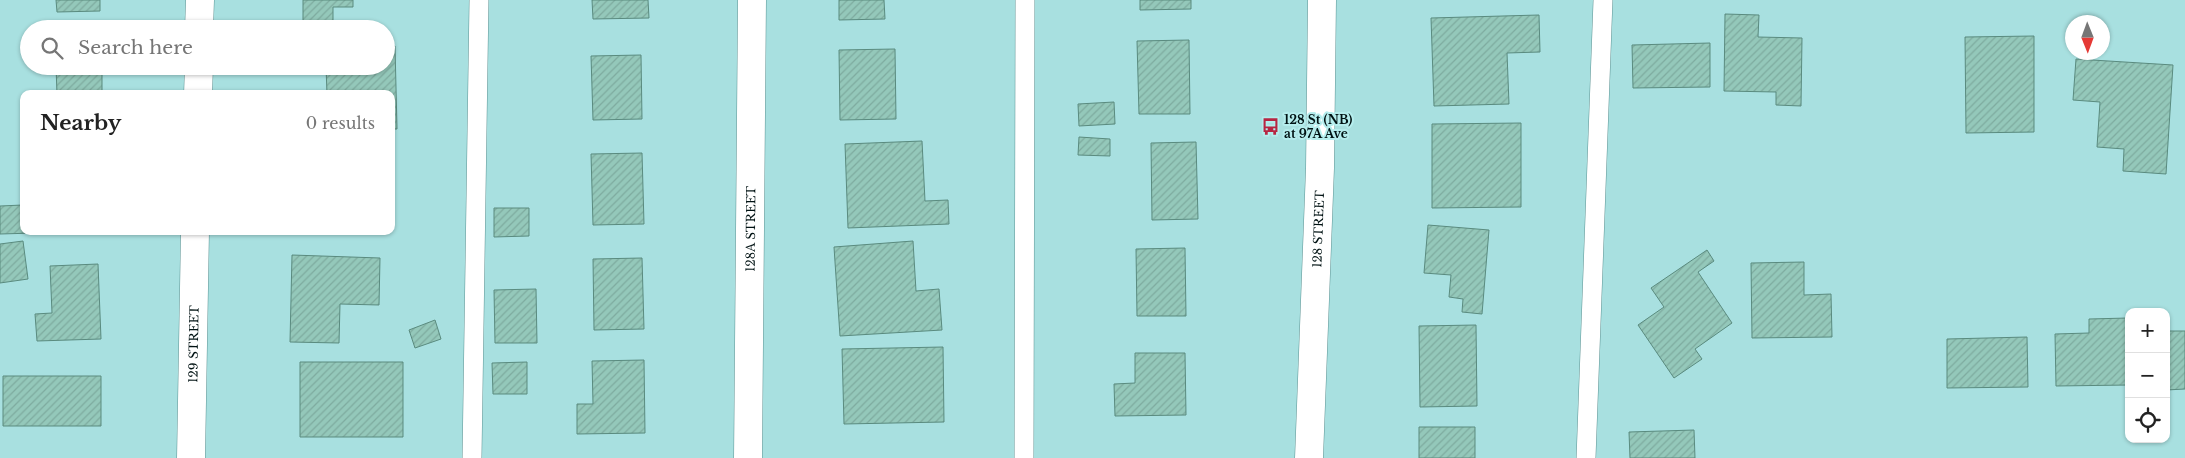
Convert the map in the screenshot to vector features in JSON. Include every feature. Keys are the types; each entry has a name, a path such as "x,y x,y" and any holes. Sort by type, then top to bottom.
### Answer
{"street":[{"path":"199,20 200,0"},
{"name":"128A STREET","path":"748,458 752,0"},
{"name":"128 STREET","path":"1309,458 1320,168 1322,0"},
{"path":"198,90 199,75"},
{"name":"129 STREET","path":"191,458 196,235"}],"lane":[{"path":"472,458 479,0"},
{"path":"1024,458 1025,0"},
{"path":"1586,458 1603,0"}],"building":[{"path":"56,0 100,0 100,11 57,12"},
{"path":"303,0 353,0 353,7 333,7 333,20 303,20"},
{"path":"592,0 648,0 649,18 593,19"},
{"path":"839,0 884,0 885,19 839,20"},
{"path":"1140,0 1191,0 1191,9 1140,10"},
{"path":"1725,14 1759,15 1758,37 1802,38 1801,106 1776,105 1776,92 1724,91"},
{"path":"1539,15 1540,52 1507,53 1509,104 1434,106 1431,18"},
{"path":"2034,36 2034,132 1966,133 1965,37"},
{"path":"1189,40 1190,114 1139,114 1137,41"},
{"path":"1710,43 1710,87 1633,88 1632,45"},
{"path":"395,46 397,129 395,129 395,90 327,90 326,75 395,75"},
{"path":"895,49 896,119 840,120 839,50"},
{"path":"641,55 642,119 593,120 591,56"},
{"path":"2076,60 2173,65 2166,174 2123,171 2124,149 2097,147 2100,102 2073,100"},
{"path":"56,75 102,75 102,90 57,90"},
{"path":"1114,102 1115,124 1079,126 1078,104"},
{"path":"1521,123 1521,207 1432,208 1432,124"},
{"path":"1079,137 1110,139 1110,156 1078,155"},
{"path":"922,141 925,201 948,200 949,224 848,228 845,144"},
{"path":"1196,142 1198,219 1152,220 1151,143"},
{"path":"642,153 644,224 593,225 591,154"},
{"path":"20,205 20,233 0,234 0,206"},
{"path":"494,208 529,208 529,236 494,237"},
{"path":"1428,225 1489,230 1482,314 1462,312 1463,299 1449,297 1451,275 1424,273"},
{"path":"23,241 28,279 0,283 0,244"},
{"path":"913,241 916,291 939,289 942,330 840,336 834,247"},
{"path":"1185,248 1186,316 1137,316 1136,249"},
{"path":"1707,250 1714,261 1698,272 1732,323 1695,349 1702,359 1674,378 1638,325 1664,307 1651,288"},
{"path":"292,255 380,258 379,305 340,304 339,343 290,342"},
{"path":"642,258 644,329 594,330 593,259"},
{"path":"1804,262 1804,295 1831,294 1832,337 1752,338 1751,263"},
{"path":"98,264 101,339 37,341 35,314 52,313 50,266"},
{"path":"536,289 537,343 495,343 494,290"},
{"path":"2125,318 2125,385 2056,386 2055,334 2089,333 2089,319"},
{"path":"435,320 441,339 415,348 409,330"},
{"path":"1476,325 1477,406 1420,407 1419,326"},
{"path":"2170,331 2185,331 2185,389 2170,390"},
{"path":"2027,337 2028,387 1947,388 1947,339"},
{"path":"943,347 944,422 844,424 842,349"},
{"path":"1135,353 1185,353 1186,415 1115,416 1114,384 1135,383"},
{"path":"644,360 645,433 577,434 577,404 593,404 592,361"},
{"path":"300,362 403,362 403,437 300,437"},
{"path":"527,362 527,394 493,394 492,363"},
{"path":"3,376 101,376 101,426 3,426"},
{"path":"1419,427 1475,427 1475,458 1419,458"},
{"path":"1694,430 1695,458 1630,458 1629,432"}],"place":[{"name":"128 St (NB) at 97A Ave","path":"1270,126"}]}
